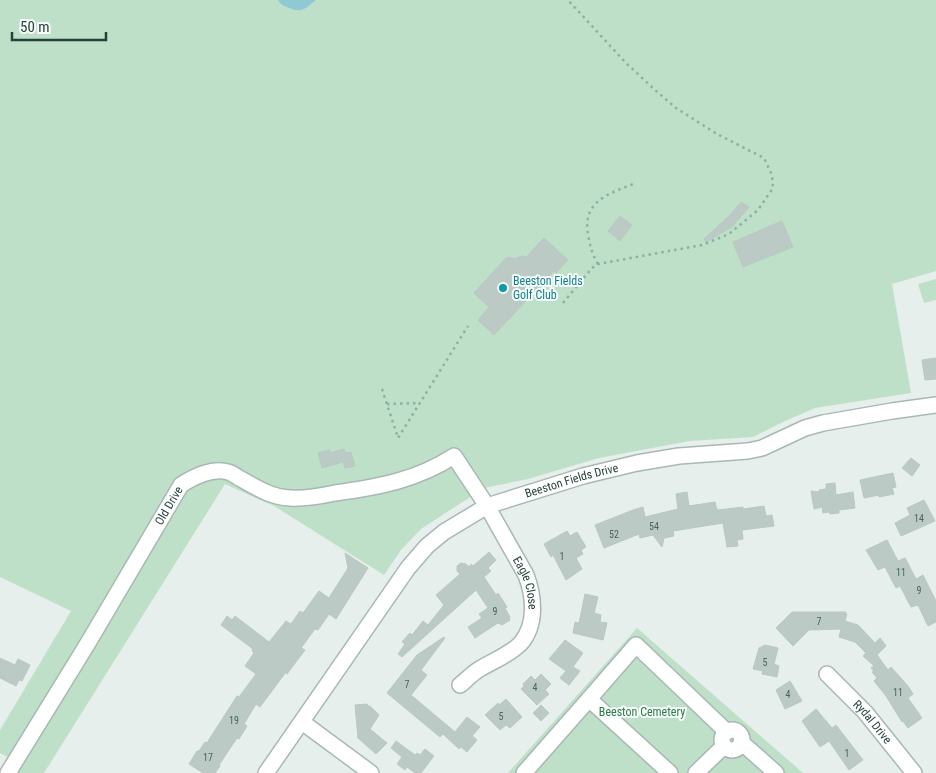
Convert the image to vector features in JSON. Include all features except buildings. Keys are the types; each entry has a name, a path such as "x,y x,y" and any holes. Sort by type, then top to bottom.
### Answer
{"street":[{"name":"Beeston Fields Drive","path":"266,773 408,568 427,546 444,532 487,506 583,476 637,463 679,456 748,451 762,448 805,428 823,423 936,405"},
{"name":"Eagle Close","path":"454,456 487,506 526,575 531,587 533,613 528,631 520,644 507,654 472,664 460,685"},
{"name":"Old Drive","path":"8,773 179,490 187,481 213,471 227,471 261,491 276,496 292,498 316,496 401,481 435,468 454,456"},
{"path":"529,771 588,699 636,645 726,739 733,750 739,747 741,742 776,773"},
{"name":"Rydal Drive","path":"827,674 865,712 914,773"},
{"path":"588,699 670,773"},
{"path":"302,722 371,773"},
{"path":"696,773 726,739"}],"path":[{"path":"563,303 592,268 598,264 702,246 729,234 758,210 773,188 772,175 764,158 716,134 676,108 625,62 568,0"},
{"path":"598,264 592,254 586,225 589,210 608,194 636,183"},
{"path":"382,389 398,438 468,326"},
{"path":"387,404 420,402"}],"green space":[{"path":"0,0 936,0 936,271 892,284 911,393 815,408 753,437 690,441 599,458 528,479 484,488 421,529 401,550 384,575 274,506 225,484 44,773 2,773 12,759 0,753 0,730 71,611 0,577"},
{"path":"936,279 936,300 924,303 918,284"},
{"name":"Beeston Cemetery","path":"637,628 803,773 508,773"}],"water":[{"path":"278,0 316,0 303,10 296,10 284,6"}],"place":[{"name":"Beeston Fields Golf Club","path":"503,288"}]}
